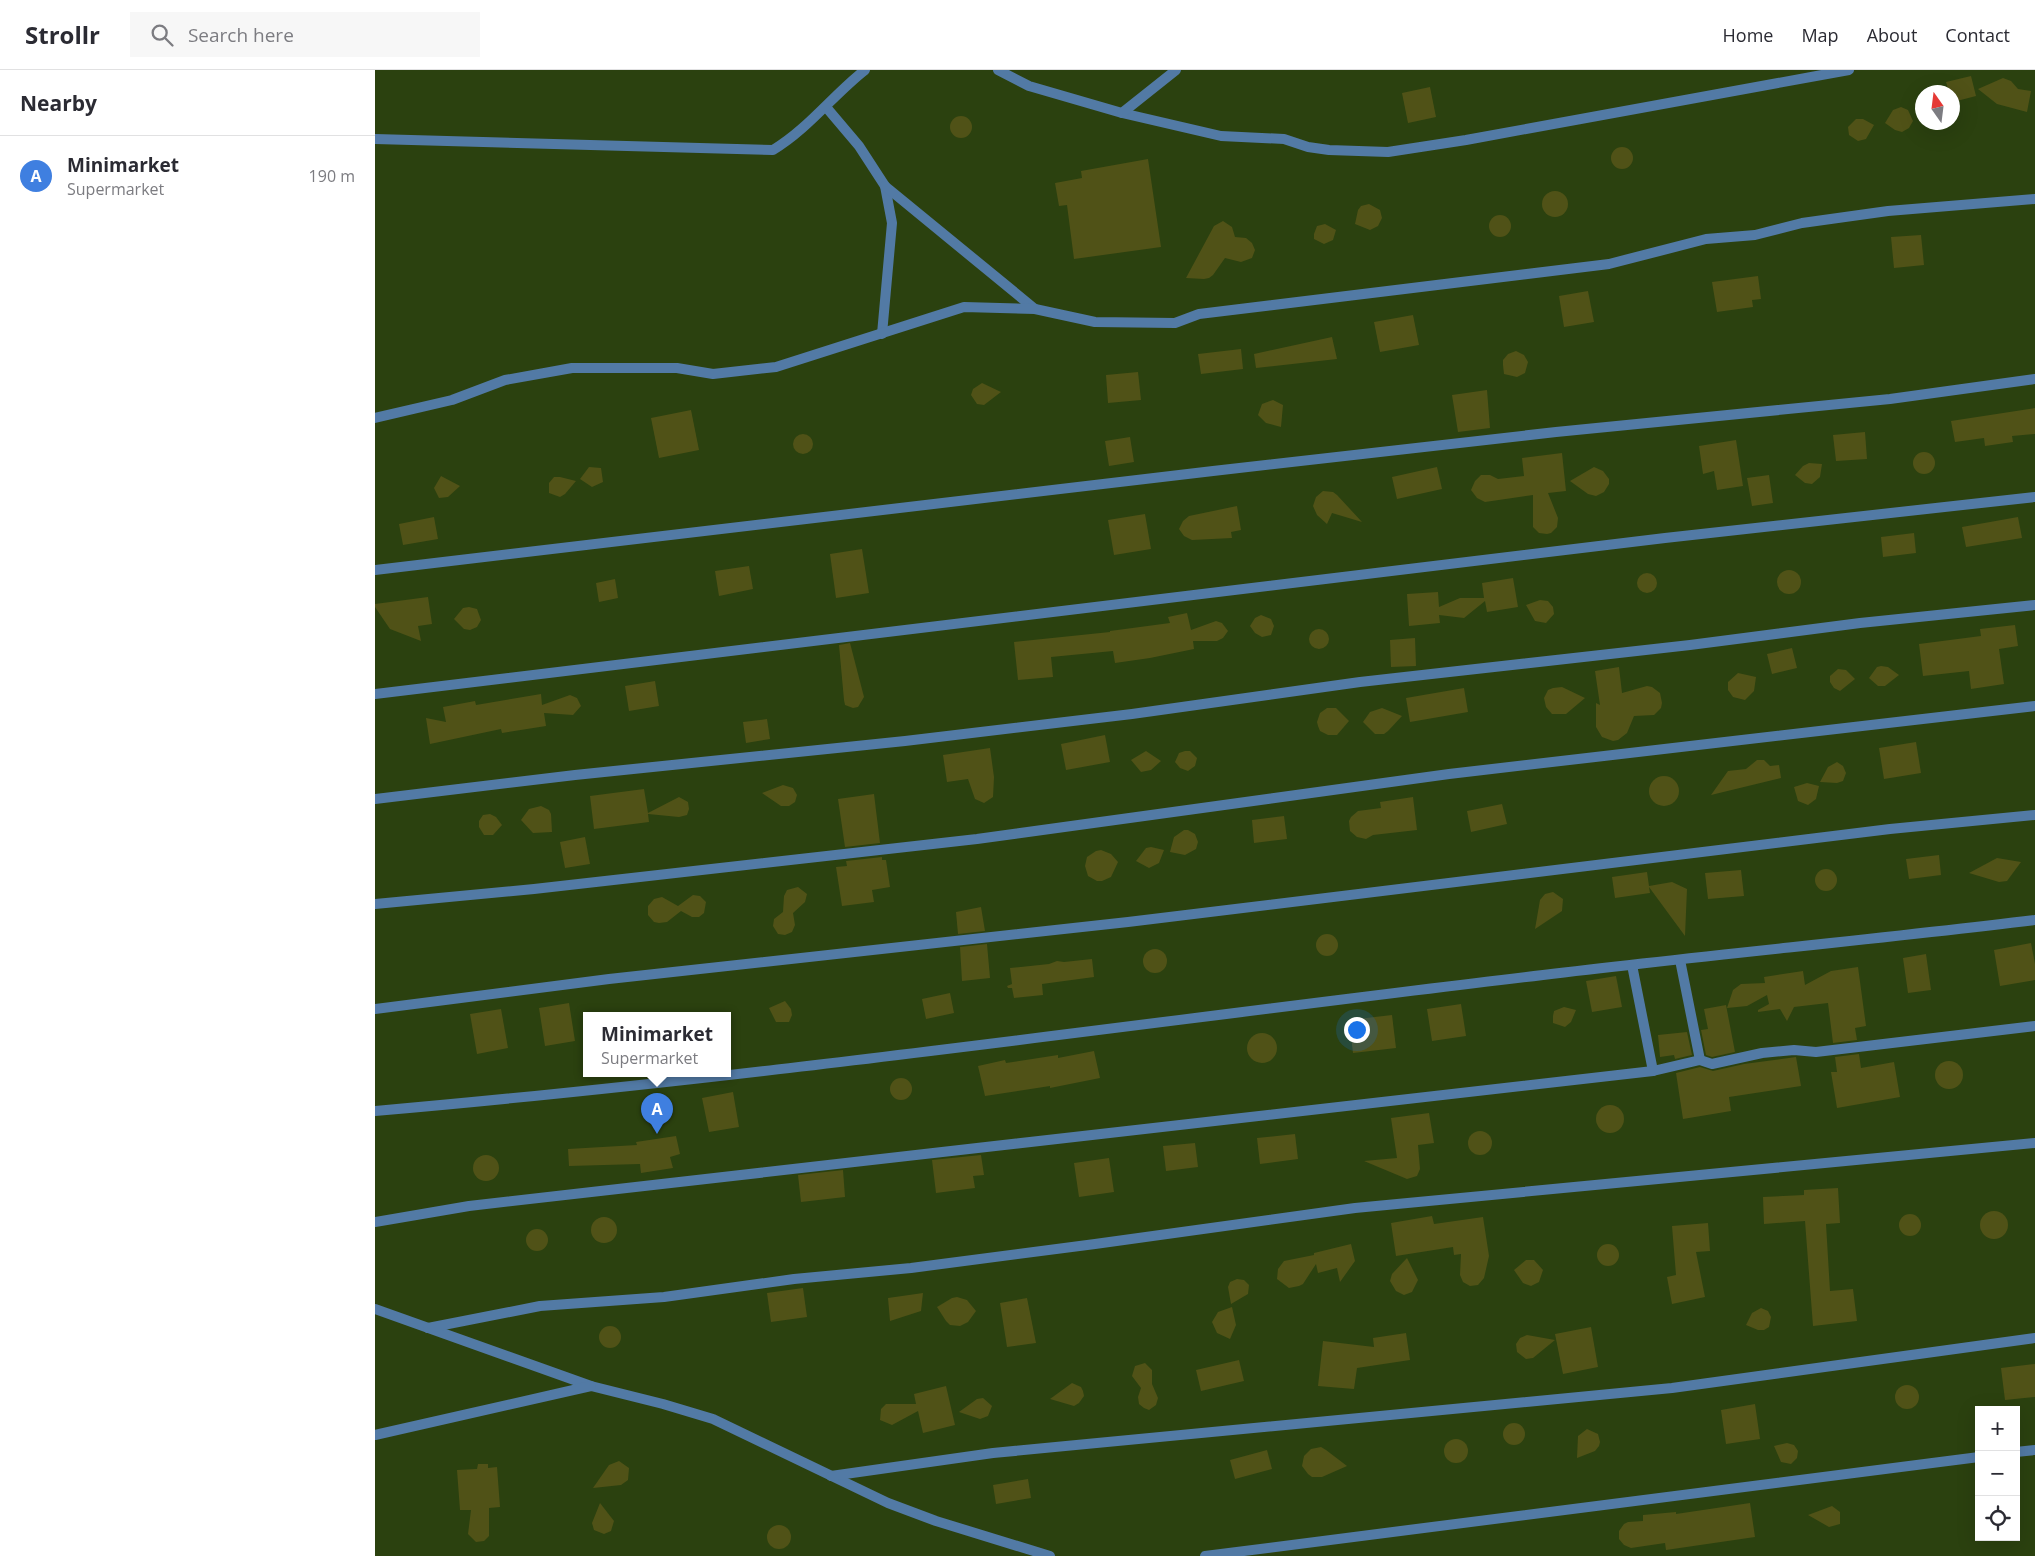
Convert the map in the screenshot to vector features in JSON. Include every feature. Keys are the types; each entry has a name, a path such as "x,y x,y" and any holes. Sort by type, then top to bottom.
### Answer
{"street":[{"path":"375,139 773,150 791,140 848,84 865,70"},
{"path":"998,70 1029,86 1122,113 1221,136 1284,138 1308,147 1329,150 1388,152 1465,140 1849,70"},
{"path":"1122,113 1176,70"},
{"path":"826,107 859,146 885,186 1035,309"},
{"path":"882,334 892,223 885,186"},
{"path":"375,418 451,400 505,380 572,368 677,368 713,374 776,367 964,307 1035,309 1095,322 1175,323 1199,314 1609,264 1706,239 1755,235 1802,223 1888,211 2035,198"},
{"path":"375,570 1556,432 1890,399 2035,379"},
{"path":"375,694 1656,539 2035,497"},
{"path":"375,799 575,775 905,741 1132,714 1360,682 1690,645 1860,623 2035,605"},
{"path":"375,904 534,889 977,839 1449,774 2035,706"},
{"path":"375,1010 609,979 1129,922 1889,829 2035,815"},
{"path":"731,1075 1538,975 2035,920"},
{"path":"1680,960 1700,1060"},
{"path":"1632,965 1653,1071"},
{"path":"375,1222 469,1206 1653,1071 1700,1060 1713,1064 1762,1053 1794,1050 1815,1052 2035,1026"},
{"path":"375,1111 523,1098 712,1077"},
{"path":"428,1328 540,1306 664,1297 794,1279 911,1268 1355,1208 2035,1143"},
{"path":"375,1309 591,1386 713,1419 888,1503 936,1521 1045,1554"},
{"path":"831,1476 993,1453 1672,1388 2035,1338"},
{"path":"375,1435 591,1386"},
{"path":"2020,1452 2035,1450"},
{"path":"1205,1556 1975,1458"},
{"path":"1027,1556 1045,1554"}],"building":[{"path":"1971,76 1976,96 1960,100 1960,85 1947,85 1946,82"},
{"path":"2003,78 2011,81 2018,89 2031,91 2027,112 1997,104 1978,89"},
{"path":"1430,87 1436,117 1408,123 1402,93"},
{"path":"1901,107 1908,110 1913,121 1909,128 1902,132 1895,130 1885,123 1893,110"},
{"path":"957,116 965,116 972,123 972,131 965,138 957,138 950,131 950,123"},
{"path":"1856,119 1863,119 1874,125 1866,139 1858,141 1849,135 1848,127"},
{"path":"1622,147 1630,150 1633,158 1630,166 1622,169 1614,166 1611,158 1614,150"},
{"path":"1148,159 1161,247 1074,259 1067,205 1059,206 1055,183 1082,178 1081,171"},
{"path":"1555,191 1564,195 1568,204 1564,213 1555,217 1546,213 1542,204 1546,195"},
{"path":"1369,204 1380,210 1382,218 1378,226 1370,230 1355,224 1358,210 1361,206"},
{"path":"1496,215 1504,215 1511,222 1511,230 1504,237 1496,237 1489,230 1489,222"},
{"path":"1223,221 1232,227 1235,237 1246,238 1252,243 1255,250 1252,258 1241,262 1225,258 1209,278 1186,278 1214,226"},
{"path":"1325,224 1336,230 1333,240 1324,244 1314,239 1314,234 1317,226"},
{"path":"1921,235 1924,265 1894,268 1891,237"},
{"path":"1758,276 1761,299 1752,300 1753,307 1717,312 1712,282"},
{"path":"1588,291 1594,322 1564,327 1559,296"},
{"path":"1413,315 1419,345 1380,352 1374,322"},
{"path":"1332,337 1337,359 1256,368 1254,354"},
{"path":"1241,349 1243,369 1201,374 1198,354"},
{"path":"1516,351 1524,355 1528,362 1525,373 1517,377 1504,374 1503,365 1503,360 1508,354"},
{"path":"1138,372 1141,400 1108,403 1106,375"},
{"path":"982,383 1001,392 984,405 977,404 971,395 973,389"},
{"path":"1487,390 1490,428 1458,432 1452,395"},
{"path":"1273,400 1283,405 1281,427 1266,423 1258,415 1262,404"},
{"path":"2035,408 2035,434 2012,436 2013,442 1985,446 1984,438 1955,442 1951,421"},
{"path":"691,410 699,450 659,458 651,418"},
{"path":"1865,432 1867,459 1836,461 1833,435"},
{"path":"799,434 807,434 813,440 813,448 807,454 799,454 793,448 793,440"},
{"path":"1130,437 1134,462 1109,466 1105,441"},
{"path":"1736,440 1743,486 1717,490 1714,471 1703,474 1699,446"},
{"path":"1924,452 1932,455 1935,463 1932,471 1924,474 1916,471 1913,463 1916,455"},
{"path":"1562,453 1566,491 1548,493 1558,518 1557,527 1551,533 1539,533 1533,527 1533,495 1485,502 1477,498 1471,490 1475,481 1481,475 1490,475 1498,479 1524,476 1522,458"},
{"path":"1809,463 1822,464 1820,477 1812,484 1805,483 1795,475 1803,466"},
{"path":"589,467 601,468 603,482 592,487 580,479"},
{"path":"1437,467 1442,489 1397,499 1392,477"},
{"path":"1594,467 1603,471 1609,479 1609,484 1604,492 1596,496 1588,494 1570,481"},
{"path":"1769,475 1773,503 1752,506 1747,478"},
{"path":"441,476 460,486 448,497 439,498 434,488"},
{"path":"554,477 576,481 560,497 549,493 549,483"},
{"path":"1323,491 1333,492 1337,495 1362,522 1332,513 1327,524 1317,515 1313,506 1316,497"},
{"path":"1237,506 1241,530 1231,532 1232,538 1192,540 1184,536 1179,529 1183,521 1189,516"},
{"path":"1145,514 1151,549 1114,555 1108,520"},
{"path":"434,517 438,539 403,545 399,524"},
{"path":"2018,517 2022,538 1966,547 1962,527"},
{"path":"1914,533 1916,553 1883,557 1881,537"},
{"path":"862,549 869,593 836,598 830,554"},
{"path":"749,566 753,589 719,596 715,571"},
{"path":"1789,570 1798,573 1801,582 1798,591 1789,594 1780,591 1777,582 1780,573"},
{"path":"1643,573 1651,573 1657,579 1657,587 1651,593 1643,593 1637,587 1637,579"},
{"path":"1513,578 1518,607 1487,612 1485,601 1464,618 1439,615 1440,623 1409,626 1407,594 1438,592 1439,607 1460,598 1484,598 1482,583"},
{"path":"615,579 618,598 599,602 596,583"},
{"path":"428,597 432,624 418,626 421,641 390,629 375,607 375,604"},
{"path":"1540,600 1548,601 1553,607 1554,614 1546,623 1535,621 1526,605"},
{"path":"463,608 477,609 481,620 477,627 470,630 464,629 454,619"},
{"path":"1187,613 1191,630 1216,621 1222,623 1228,631 1223,638 1217,641 1193,641 1194,649 1150,658 1115,663 1113,651 1051,657 1053,677 1018,680 1014,642 1110,632 1170,623 1168,617"},
{"path":"1261,615 1271,619 1274,626 1271,635 1262,637 1255,633 1250,626 1255,618"},
{"path":"2015,625 2018,646 1999,649 2004,684 1971,689 1969,671 1923,676 1919,644 1981,636 1980,629"},
{"path":"1315,629 1323,629 1329,635 1329,643 1323,649 1315,649 1309,643 1309,635"},
{"path":"1415,638 1416,666 1391,667 1390,640"},
{"path":"850,643 864,697 858,707 853,708 845,705 839,645"},
{"path":"1792,648 1797,668 1772,674 1767,654"},
{"path":"1619,667 1622,693 1647,686 1652,687 1660,693 1662,703 1661,708 1654,715 1634,716 1627,733 1618,740 1613,741 1602,737 1596,727 1596,703 1600,705 1595,671"},
{"path":"1877,667 1888,667 1899,675 1885,686 1878,686 1869,678"},
{"path":"1838,669 1846,670 1855,679 1840,691 1834,688 1830,682 1830,676"},
{"path":"1738,673 1756,677 1754,691 1745,700 1733,697 1728,690 1728,682"},
{"path":"655,681 659,706 629,711 625,686"},
{"path":"1562,687 1585,698 1566,714 1552,714 1546,707 1544,698 1548,690"},
{"path":"1464,688 1468,712 1410,722 1406,698"},
{"path":"541,694 542,705 570,695 577,698 581,706 573,715 544,713 546,726 502,733 501,729 430,744 426,718 446,722 443,707 475,701 476,705"},
{"path":"1327,708 1336,708 1349,721 1337,735 1328,735 1320,731 1318,726 1317,722 1320,713"},
{"path":"1382,708 1402,716 1384,734 1375,734 1363,722 1370,712"},
{"path":"767,719 770,739 746,743 743,722"},
{"path":"1105,735 1110,762 1066,770 1061,744"},
{"path":"1916,742 1921,773 1884,779 1879,748"},
{"path":"990,748 994,777 993,797 984,803 975,799 968,779 947,782 943,755"},
{"path":"1146,751 1161,761 1151,770 1141,772 1131,760"},
{"path":"1190,751 1197,758 1195,766 1188,771 1180,768 1175,762 1179,753"},
{"path":"1757,760 1764,760 1770,766 1779,765 1781,778 1711,795 1728,771 1746,769"},
{"path":"1837,762 1843,766 1846,773 1843,781 1837,783 1820,782 1828,767"},
{"path":"1664,776 1674,781 1679,791 1674,801 1664,806 1654,801 1649,791 1654,781"},
{"path":"1807,783 1819,786 1816,799 1808,805 1798,801 1794,787"},
{"path":"783,785 793,788 797,795 795,802 789,806 781,806 762,793"},
{"path":"644,789 648,813 679,797 688,802 689,809 687,815 679,817 648,814 649,822 594,829 590,796"},
{"path":"874,794 880,843 845,847 838,799"},
{"path":"1413,797 1417,830 1373,835 1366,839 1357,837 1350,831 1349,821 1358,811 1381,808 1380,802"},
{"path":"1502,804 1507,824 1471,832 1467,811"},
{"path":"541,806 549,810 551,814 552,832 533,833 521,820 529,809"},
{"path":"490,814 496,817 502,825 493,835 484,835 479,827 479,821 483,815"},
{"path":"1284,816 1287,839 1254,843 1252,820"},
{"path":"1184,830 1195,834 1198,842 1196,849 1185,855 1170,852 1174,837"},
{"path":"585,837 590,864 565,868 560,842"},
{"path":"1151,847 1164,850 1159,863 1149,868 1136,861 1146,848"},
{"path":"1101,850 1111,854 1118,862 1111,877 1097,881 1088,876 1085,866 1087,857"},
{"path":"1939,855 1941,875 1909,879 1906,859"},
{"path":"882,857 882,860 886,860 890,887 872,890 874,902 842,906 836,867 847,866 846,861"},
{"path":"1997,858 2021,862 2007,881 1999,882 1969,873"},
{"path":"1826,869 1834,872 1837,880 1834,888 1826,891 1818,888 1815,880 1818,872"},
{"path":"1741,870 1744,896 1708,899 1705,873"},
{"path":"1647,872 1649,886 1672,882 1687,889 1685,936 1649,887 1650,893 1615,898 1612,877"},
{"path":"798,887 807,894 805,902 793,913 795,925 792,932 785,935 778,934 773,926 774,919 783,912 784,896 787,890"},
{"path":"1553,892 1563,899 1562,911 1535,929 1540,900 1545,894"},
{"path":"693,895 700,896 706,902 704,913 699,917 692,917 681,911 667,922 659,923 654,922 648,915 648,906 654,899 662,897 678,906"},
{"path":"981,907 985,931 958,934 956,912"},
{"path":"1323,934 1331,934 1338,941 1338,949 1331,956 1323,956 1316,949 1316,941"},
{"path":"2031,943 2035,964 2035,980 2000,986 1994,950"},
{"path":"987,944 990,978 962,981 960,947"},
{"path":"1155,949 1164,952 1167,961 1164,970 1155,973 1146,970 1143,961 1146,952"},
{"path":"1926,954 1931,990 1908,993 1903,958"},
{"path":"1092,959 1094,977 1042,984 1043,995 1014,998 1012,988 1007,986 1012,984 1010,968 1049,964 1057,961"},
{"path":"1858,967 1866,1026 1855,1028 1857,1040 1833,1043 1828,1003 1794,1007 1787,1021 1780,1009 1758,1012 1758,1010 1769,1004 1767,995 1747,1006 1727,1008 1733,990 1741,984 1765,983 1764,977 1803,971 1805,985 1831,971"},
{"path":"1616,976 1622,1007 1592,1012 1586,981"},
{"path":"950,993 954,1013 926,1019 922,999"},
{"path":"785,1001 791,1009 792,1015 789,1022 776,1022 769,1008"},
{"path":"569,1003 575,1041 545,1046 539,1008"},
{"path":"1461,1004 1466,1036 1432,1041 1427,1009"},
{"path":"1726,1005 1735,1052 1712,1057 1706,1055 1701,1030 1708,1029 1704,1009"},
{"path":"1564,1007 1576,1010 1571,1022 1565,1027 1553,1023 1554,1011"},
{"path":"501,1009 508,1048 477,1054 470,1014"},
{"path":"1392,1015 1396,1048 1353,1053 1349,1020"},
{"path":"1687,1032 1692,1055 1675,1059 1674,1055 1660,1057 1658,1035"},
{"path":"1262,1033 1273,1037 1277,1048 1273,1059 1262,1063 1251,1059 1247,1048 1251,1037"},
{"path":"1094,1051 1100,1078 1050,1088 1050,1086 985,1096 978,1066 1005,1060 1006,1063 1058,1055 1058,1058"},
{"path":"1859,1054 1861,1068 1894,1062 1900,1097 1837,1108 1831,1072 1837,1072 1835,1057"},
{"path":"1796,1057 1801,1086 1729,1097 1731,1111 1683,1119 1676,1073 1700,1067 1713,1071 1744,1064"},
{"path":"1949,1061 1959,1065 1963,1075 1959,1085 1949,1089 1939,1085 1935,1075 1939,1065"},
{"path":"901,1078 909,1081 912,1089 909,1097 901,1100 893,1097 890,1089 893,1081"},
{"path":"733,1092 739,1127 709,1132 702,1098"},
{"path":"1610,1105 1620,1109 1624,1119 1620,1129 1610,1133 1600,1129 1596,1119 1600,1109"},
{"path":"1429,1113 1434,1143 1418,1145 1420,1169 1417,1176 1407,1179 1364,1161 1397,1158 1391,1118"},
{"path":"1480,1131 1489,1134 1492,1143 1489,1152 1480,1155 1471,1152 1468,1143 1471,1134"},
{"path":"1295,1134 1298,1159 1260,1164 1257,1138"},
{"path":"676,1136 680,1154 670,1157 673,1168 641,1173 640,1164 569,1166 568,1149 637,1145 636,1142"},
{"path":"1195,1143 1198,1167 1166,1171 1163,1146"},
{"path":"486,1155 495,1159 499,1168 495,1177 486,1181 477,1177 473,1168 477,1159"},
{"path":"981,1155 984,1175 973,1176 975,1188 936,1193 932,1160"},
{"path":"1109,1158 1114,1192 1079,1197 1074,1163"},
{"path":"843,1170 845,1197 801,1202 798,1175"},
{"path":"1838,1188 1840,1223 1826,1224 1830,1291 1853,1289 1857,1321 1813,1326 1805,1221 1764,1224 1763,1197 1804,1195 1804,1190"},
{"path":"1994,1211 2004,1215 2008,1225 2004,1235 1994,1239 1984,1235 1980,1225 1984,1215"},
{"path":"1910,1214 1918,1217 1921,1225 1918,1233 1910,1236 1902,1233 1899,1225 1902,1217"},
{"path":"1432,1216 1434,1224 1483,1217 1489,1256 1484,1278 1478,1285 1470,1286 1463,1282 1460,1275 1461,1254 1454,1255 1453,1247 1396,1256 1391,1223"},
{"path":"604,1217 613,1221 617,1230 613,1239 604,1243 595,1239 591,1230 595,1221"},
{"path":"1708,1223 1710,1251 1696,1252 1705,1297 1672,1304 1667,1277 1676,1275 1672,1226"},
{"path":"537,1229 545,1232 548,1240 545,1248 537,1251 529,1248 526,1240 529,1232"},
{"path":"1351,1244 1355,1261 1340,1282 1337,1268 1318,1273 1316,1264 1303,1284 1299,1286 1289,1288 1277,1279 1278,1269 1284,1261 1314,1255 1314,1253"},
{"path":"1608,1244 1616,1247 1619,1255 1616,1263 1608,1266 1600,1263 1597,1255 1600,1247"},
{"path":"1407,1258 1418,1280 1412,1292 1404,1295 1396,1291 1390,1281 1392,1274"},
{"path":"1526,1260 1534,1260 1543,1270 1539,1282 1531,1286 1523,1283 1514,1270"},
{"path":"1237,1279 1244,1280 1249,1285 1248,1294 1231,1304 1228,1287 1230,1282"},
{"path":"803,1288 807,1317 771,1322 767,1293"},
{"path":"923,1293 921,1311 890,1321 888,1298"},
{"path":"957,1297 967,1300 976,1311 968,1322 960,1326 950,1325 937,1307"},
{"path":"1027,1298 1036,1343 1007,1347 1000,1303"},
{"path":"1232,1307 1236,1325 1230,1339 1217,1333 1212,1322 1218,1312"},
{"path":"1761,1308 1768,1311 1771,1317 1769,1327 1764,1330 1758,1330 1746,1325 1752,1313"},
{"path":"610,1326 618,1329 621,1337 618,1345 610,1348 602,1345 599,1337 602,1329"},
{"path":"1591,1327 1598,1367 1563,1374 1555,1334"},
{"path":"1406,1333 1410,1360 1357,1368 1354,1389 1318,1386 1323,1341 1374,1347 1373,1338"},
{"path":"1527,1335 1555,1340 1533,1358 1526,1359 1517,1352 1516,1344 1520,1338"},
{"path":"1239,1360 1244,1381 1201,1391 1196,1370"},
{"path":"1145,1363 1152,1370 1152,1384 1158,1398 1156,1405 1149,1410 1139,1404 1138,1397 1141,1388 1132,1376 1135,1366"},
{"path":"2035,1364 2035,1397 2005,1400 2001,1368"},
{"path":"1072,1383 1081,1387 1083,1391 1084,1396 1079,1403 1074,1406 1050,1399"},
{"path":"1907,1385 1916,1388 1919,1397 1916,1406 1907,1409 1898,1406 1895,1397 1898,1388"},
{"path":"946,1386 955,1425 923,1433 918,1411 892,1425 880,1420 881,1409 886,1404 916,1404 914,1394"},
{"path":"983,1398 992,1406 988,1416 980,1419 959,1412 977,1399"},
{"path":"1755,1404 1760,1439 1726,1444 1721,1410"},
{"path":"1514,1423 1522,1426 1525,1434 1522,1442 1514,1445 1506,1442 1503,1434 1506,1426"},
{"path":"1587,1429 1598,1434 1599,1446 1595,1451 1577,1458 1578,1436"},
{"path":"1456,1439 1461,1440 1467,1446 1467,1456 1461,1462 1456,1463 1451,1462 1445,1456 1444,1451 1445,1446 1451,1440"},
{"path":"1787,1443 1794,1445 1798,1451 1797,1458 1791,1464 1781,1462 1774,1446"},
{"path":"1321,1447 1347,1466 1322,1477 1312,1477 1302,1466 1304,1456 1311,1449"},
{"path":"1267,1450 1272,1469 1235,1479 1230,1460"},
{"path":"619,1461 629,1468 628,1480 621,1485 593,1488 609,1465"},
{"path":"478,1464 488,1464 488,1468 497,1467 500,1507 489,1508 489,1536 484,1541 476,1542 468,1534 471,1510 460,1510 457,1470 477,1469"},
{"path":"1028,1479 1031,1498 996,1504 993,1485"},
{"path":"600,1503 614,1521 611,1531 604,1534 594,1530 592,1523"},
{"path":"1750,1503 1755,1537 1666,1550 1665,1543 1631,1548 1624,1545 1619,1539 1619,1531 1624,1524 1643,1521 1643,1515 1676,1512 1676,1514"},
{"path":"1832,1506 1840,1512 1840,1524 1829,1527 1808,1515"},
{"path":"779,1525 788,1528 791,1537 788,1546 779,1549 770,1546 767,1537 770,1528"}],"place":[{"name":"Minimarket","path":"657,1134"}]}
